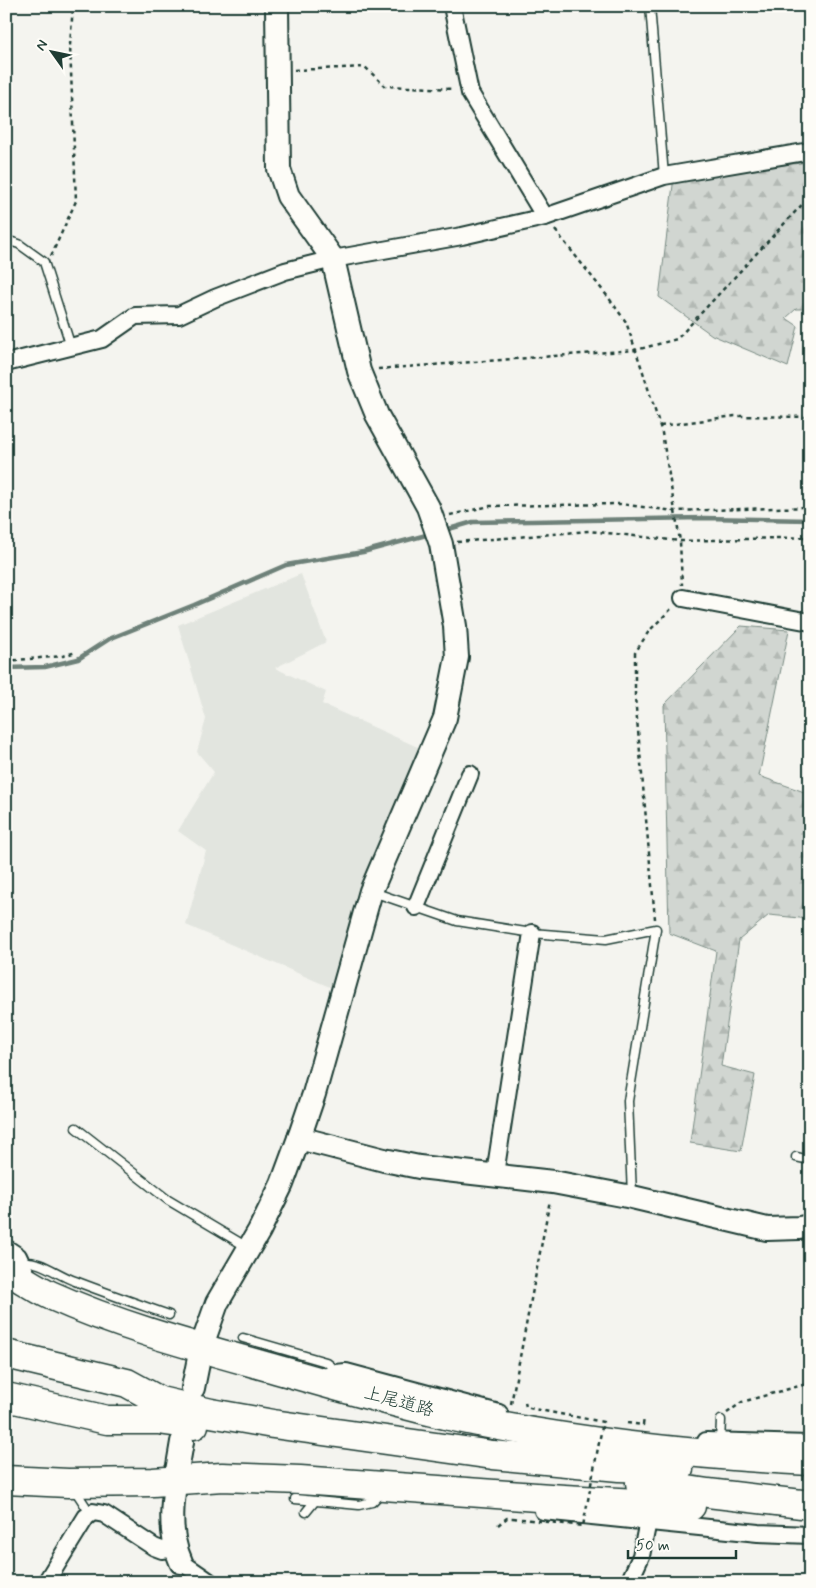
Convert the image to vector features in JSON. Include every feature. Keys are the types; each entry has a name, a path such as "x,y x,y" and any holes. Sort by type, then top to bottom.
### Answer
{"highway":[{"name":"上尾道路","path":"19,1272 48,1294 109,1320 201,1348 326,1377 452,1416 514,1429 643,1449 810,1461"},
{"path":"6,1354 127,1383 160,1401 211,1413 273,1424 493,1455 619,1467 810,1471"},
{"path":"6,1397 107,1420 158,1420 378,1454 630,1481 708,1493 810,1505"},
{"path":"6,1480 70,1483 153,1482 222,1477 300,1480 369,1491 810,1510"}],"street":[{"path":"193,1388 201,1348 217,1303 259,1230 282,1184 299,1138 314,1094 371,891 444,718 457,657 455,626 441,544 428,507 377,415 359,371 333,260 288,196 279,169 277,6"},
{"path":"452,6 469,90 545,217"},
{"path":"6,363 102,339 135,316 179,315 285,271 462,236 545,217 664,176 810,151"},
{"path":"683,598 810,622"},
{"path":"416,907 470,774"},
{"path":"494,1174 532,933"},
{"path":"299,1138 419,1167 554,1182 632,1197 767,1229 810,1226"},
{"path":"6,1248 18,1256 19,1272"},
{"path":"326,1377 346,1372 509,1416 602,1430 720,1442 810,1444"},
{"path":"178,1555 172,1522 182,1442"},
{"path":"369,1491 384,1500 544,1511 758,1533 810,1536"},
{"path":"46,1582 90,1513 98,1512 154,1547 178,1555 210,1582"},
{"path":"629,1582 641,1556 648,1521"}],"lane":[{"path":"650,6 664,176"},
{"path":"6,240 19,244 44,262 71,347"},
{"path":"371,891 457,922 532,933 606,939 656,929 628,1101 632,1197"},
{"path":"76,1128 168,1200 248,1248"},
{"path":"796,1157 810,1160"},
{"path":"19,1272 28,1261 36,1263 72,1280 169,1315"},
{"path":"243,1338 326,1362 331,1366 326,1377"},
{"path":"720,1442 721,1420"},
{"path":"70,1483 90,1513"},
{"path":"295,1499 359,1505 372,1502 369,1491"},
{"path":"306,1512 315,1501"}],"path":[{"path":"46,266 76,201 70,45 73,6"},
{"path":"278,71 365,67 386,86 469,90"},
{"path":"359,371 636,350 677,339 810,196"},
{"path":"545,217 626,322 660,426 680,541 683,598 649,631 636,653 635,697 656,929"},
{"path":"660,426 735,416 810,417"},
{"path":"432,518 490,506 620,504 675,511 810,506"},
{"path":"441,544 481,538 589,531 680,541 810,537"},
{"path":"6,661 63,656 76,652"},
{"path":"509,1416 554,1182"},
{"path":"721,1420 742,1402 810,1383"},
{"path":"498,1525 507,1518 513,1518 583,1526 603,1422 526,1407 525,1402"},
{"path":"636,1424 644,1425 644,1418"}],"shaded area":[{"path":"301,574 326,642 275,668 326,692 322,704 422,749 332,988 186,925 206,851 178,831 214,772 197,752 206,719 178,625"}],"green space":[{"path":"810,162 810,309 796,309 786,318 798,326 788,367 712,335 659,297 674,177"},
{"path":"741,626 789,630 759,776 810,794 810,919 769,915 739,940 721,1066 755,1075 741,1151 690,1143 716,951 669,933 664,705"}],"waterway":[{"path":"442,531 473,522 703,518 810,520"},
{"path":"6,668 45,667 78,659 109,639 286,565 363,552 430,534"}]}
